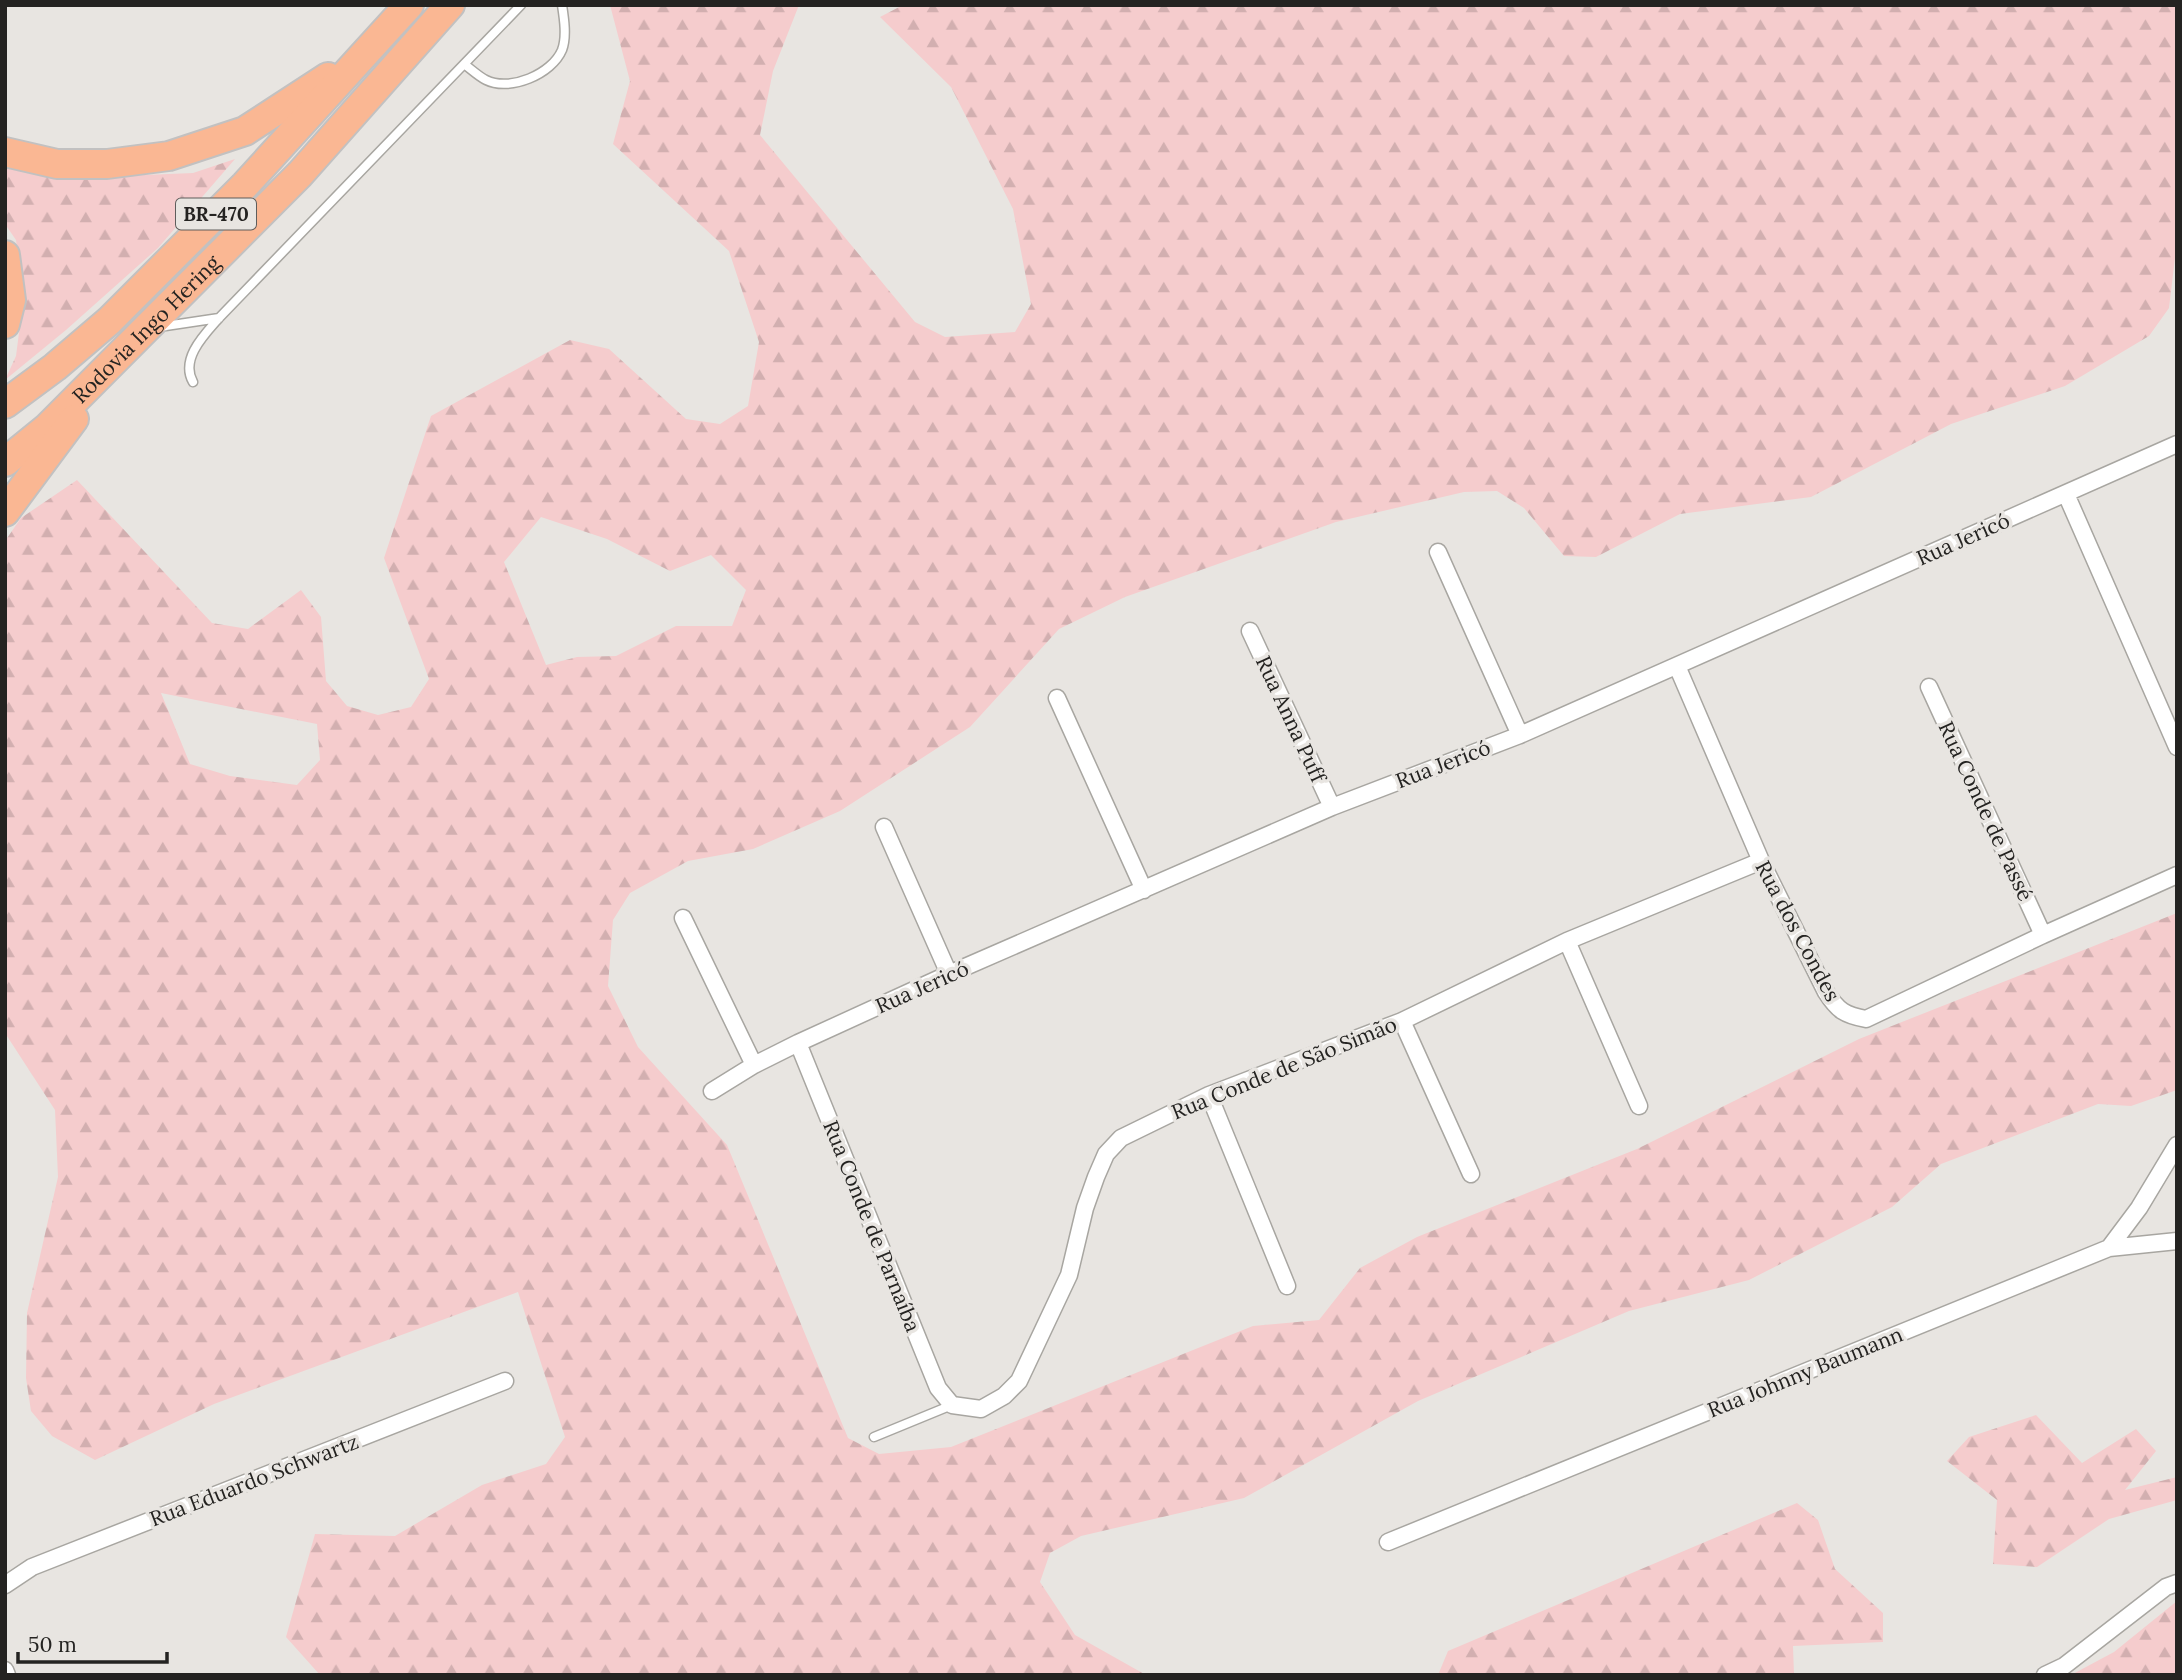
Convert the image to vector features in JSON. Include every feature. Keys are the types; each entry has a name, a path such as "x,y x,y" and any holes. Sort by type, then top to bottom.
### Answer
{"highway":[{"path":"5,152 57,164 107,164 169,156 245,131 320,85 409,5"},
{"name":"Rodovia Ingo Hering","path":"5,404 55,367 109,321 245,185 409,5"},
{"name":"Rodovia Ingo Hering","path":"5,462 47,428 300,174 450,5"},
{"path":"5,255 11,300 5,324"},
{"path":"5,512 116,360"}],"street":[{"name":"Rua Jericó","path":"712,1091 754,1065 798,1043 949,974 1332,807 1520,735 2177,444"},
{"path":"2066,494 2177,747"},
{"path":"1438,552 1520,735"},
{"name":"Rua Anna Puff","path":"1250,631 1332,807"},
{"name":"Rua dos Condes","path":"1677,666 1761,861 1826,992 1835,1006 1847,1015 1866,1019 2177,875"},
{"name":"Rua Conde de Passé","path":"1929,687 2043,935"},
{"path":"1057,698 1144,890"},
{"path":"884,827 949,974"},
{"name":"Rua Conde de São Simão","path":"952,1405 981,1409 1003,1396 1019,1381 1069,1275 1085,1208 1106,1154 1121,1138 1209,1095 1402,1021 1567,941 1761,861"},
{"path":"682,918 754,1065"},
{"path":"1567,941 1639,1106"},
{"path":"1402,1021 1471,1174"},
{"name":"Rua Conde de Parnaíba","path":"798,1043 938,1388 952,1405"},
{"path":"1209,1095 1287,1286"},
{"path":"2109,1248 2139,1208 2177,1145"},
{"path":"2109,1248 2177,1241"},
{"name":"Rua Johnny Baumann","path":"1388,1542 2109,1248"},
{"name":"Rua Eduardo Schwartz","path":"5,1585 32,1567 505,1381"},
{"path":"2045,1675 2064,1666 2166,1587 2177,1583"},
{"path":"5,1670 7,1675"}],"lane":[{"path":"194,382 188,373 188,365 199,341 521,5"},
{"path":"464,64 488,81 510,85 544,72 562,50 562,5"},
{"path":"146,330 219,318"},
{"path":"874,1437 952,1405"}],"green space":[{"path":"610,5 799,5 773,71 760,135 915,322 945,337 1015,332 1031,304 1013,209 951,87 880,17 903,5 2177,5 2177,241 2169,308 2149,336 2065,386 1951,424 1811,497 1680,514 1596,557 1564,556 1524,508 1497,491 1464,492 1336,522 1125,597 1059,629 970,727 840,811 753,849 688,861 630,893 613,920 608,986 638,1047 727,1145 848,1438 879,1454 951,1447 1253,1326 1319,1320 1360,1268 1417,1237 1637,1149 1859,1039 2177,913 2177,1090 2131,1106 2098,1104 1941,1164 1892,1207 1749,1280 1629,1311 1418,1401 1244,1498 1081,1536 1050,1553 1040,1582 1075,1635 1146,1675 320,1675 286,1637 315,1534 395,1536 482,1485 546,1464 565,1437 518,1292 214,1404 95,1460 52,1436 31,1411 26,1378 27,1313 58,1177 55,1110 5,1033 5,541 21,518 77,480 212,623 248,629 301,590 321,617 326,681 347,706 378,715 411,707 429,679 384,558 431,416 570,340 609,349 686,419 720,424 748,406 759,342 729,251 613,144 630,81","holes":["541,517 607,539 670,571 711,555 746,590 732,626 676,626 616,656 577,657 546,665 504,562","161,693 317,724 320,760 297,785 230,776 190,764"]},
{"path":"235,159 158,248 5,380 16,356 24,294 16,240 5,224 5,164 72,178 193,173"},
{"path":"2036,1415 2082,1463 2136,1429 2156,1451 2125,1490 2177,1477 2177,1500 2109,1519 2037,1567 1993,1564 1997,1500 1947,1461 1969,1437"},
{"path":"1797,1503 1818,1520 1835,1569 1883,1613 1883,1642 1793,1646 1794,1675 1438,1675 1448,1651"},
{"path":"2177,1601 2177,1675 2071,1675 2114,1652"}]}
